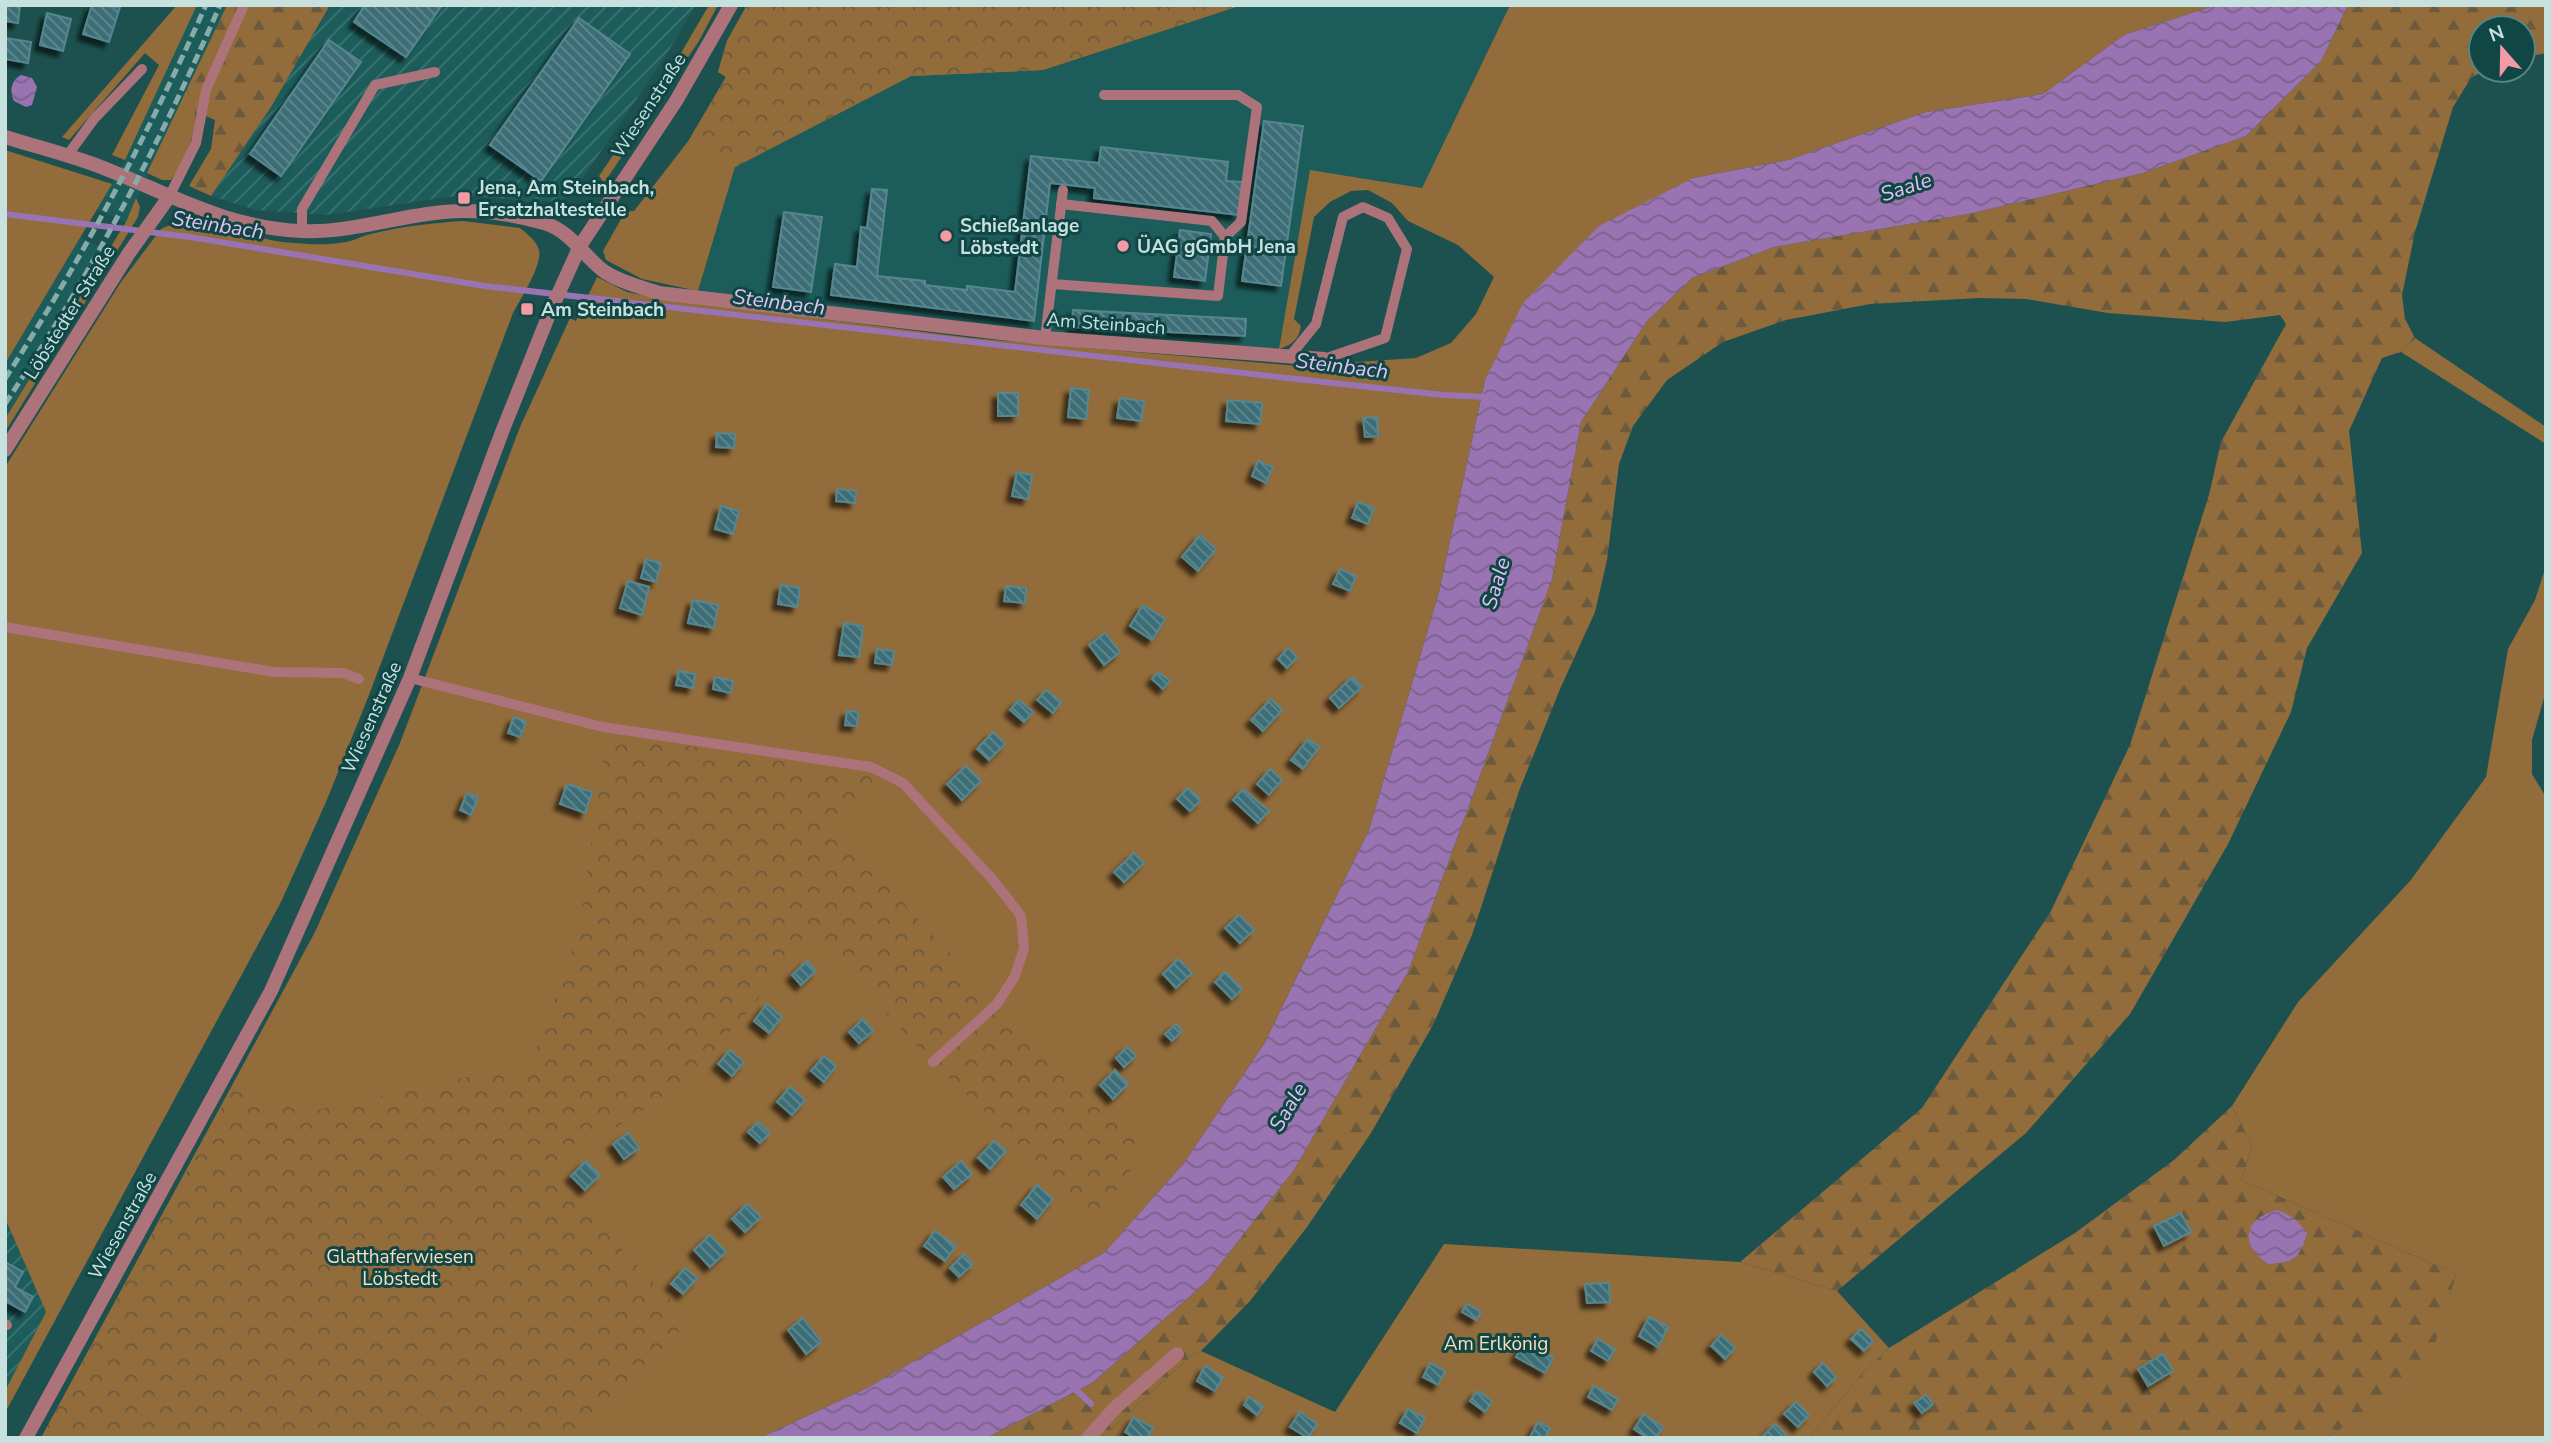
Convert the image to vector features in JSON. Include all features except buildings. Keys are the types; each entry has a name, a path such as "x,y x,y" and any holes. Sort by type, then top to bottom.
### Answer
{"street":[{"name":"Wiesenstraße","path":"26,1438 271,991 410,678 550,312 580,246 676,101 731,5"},
{"name":"Am Steinbach","path":"5,137 116,173 219,216 254,225 302,231 352,227 441,212 490,212 558,228 604,271 626,283 659,293 1045,338 1324,359"},
{"name":"Löbstedter Straße","path":"5,450 129,253 169,197"},
{"path":"1088,1438 1115,1408 1177,1354"}],"lane":[{"path":"169,197 196,143 206,90 244,5"},
{"path":"67,156 94,119 142,69"},
{"path":"302,231 302,209 375,85 435,72"},
{"path":"1052,284 1218,296 1224,237 1241,222 1257,107 1238,95 1104,94"},
{"path":"1045,338 1063,190"},
{"path":"1061,204 1212,222 1224,237"},
{"path":"1290,356 1316,324 1343,217 1363,207 1388,218 1407,248 1385,338 1324,359"},
{"path":"5,627 275,672 343,673 359,679"},
{"path":"410,678 603,727 871,767 902,783 994,881 1021,916 1024,948 1015,976 997,1004 933,1062"}],"shaded area":[{"path":"197,5 227,5 126,222 97,210 125,160"},
{"path":"330,5 696,5 665,57 578,185 570,195 561,200 536,202 471,196 447,197 326,215 256,210 211,196 271,107"},
{"path":"1242,5 1510,5 1422,188 1310,170 1279,349 1100,341 698,291 735,167 911,76 1043,70"},
{"path":"81,237 108,251 5,419 5,364"},
{"path":"5,1218 46,1312 5,1391"}],"green space":[{"path":"177,5 197,5 125,160 112,155 159,65 145,53 69,140 62,137"},
{"path":"227,5 330,5 271,107 211,196 189,186 211,149 215,120 196,112 187,89"},
{"path":"709,5 718,5 699,41 604,183 599,176 677,60"},
{"path":"747,5 1242,5 1043,70 911,76 735,167 698,291 642,279 606,260 603,251 625,212 634,211 689,140 726,77 718,72 727,41"},
{"path":"747,5 1242,5 1043,70 911,76 735,167 689,140 726,77 718,72 727,41"},
{"path":"1510,5 2216,5 2124,35 2043,94 1926,112 1788,160 1693,178 1485,380 1439,592 1369,830 1264,1044 1184,1163 1104,1253 867,1388 760,1438 41,1438 315,932 400,743 520,427 570,318 576,321 597,277 627,292 663,299 972,338 1298,366 1416,358 1451,343 1476,314 1494,277 1458,245 1408,221 1392,203 1368,190 1351,191 1330,202 1314,217 1294,319 1301,326 1300,331 1294,341 1279,349 1310,170 1422,188"},
{"path":"2348,5 2546,5 2546,53 2537,55 2537,14 2467,14 2467,84 2453,107 2415,232 2402,295 2405,319 2415,338 2401,352 2382,358 2349,431 2362,553 2307,648 2291,712 2228,844 2130,1014 2026,1133 1837,1291 1740,1262 1922,1108 2051,911 2130,745 2209,495 2221,442 2286,324 2280,315 2225,322 2108,313 2026,299 1979,298 1870,304 1786,320 1723,342 1667,380 1633,426 1619,464 1607,560 1595,612 1560,689 1519,791 1472,935 1433,1025 1371,1133 1307,1227 1250,1301 1201,1351 1193,1354 1101,1438 986,1438 1092,1383 1207,1281 1294,1170 1408,972 1552,579 1581,422 1647,321 1692,278 1774,247 1968,214 2143,173 2246,136 2321,61"},
{"path":"187,89 194,105 195,127 176,174 171,180 162,180 147,173"},
{"path":"5,150 112,184 5,364"},
{"path":"136,198 140,207 138,217 5,432 5,419 126,222"},
{"path":"463,221 520,228 538,246 538,264 513,313 369,695 326,802 281,902 5,1413 5,1391 46,1312 5,1218 5,467 121,282 161,229 189,223 268,240 322,244 349,241 426,224"},
{"path":"2415,338 2546,427 2546,444 2401,352"},
{"path":"2546,566 2546,691 2532,740 2532,774 2546,797 2546,1438 2325,1438 2424,1377 2456,1274 2241,1180 2252,1146 2232,1106 2298,1002 2410,881 2486,777 2508,649 2535,600"},
{"name":"Glatthaferwiesen Löbstedt","path":"607,736 711,749 879,778 831,825 997,1004 1145,1149 1096,1219 933,1062 811,937 689,1080 548,1172 690,1321 569,1438 41,1438 231,1090 285,1105 303,1113 531,1063 578,935"},
{"path":"2232,1106 2252,1146 2241,1180 2456,1274 2425,1377 2325,1438 1809,1438 1862,1374 1889,1348 2075,1233 2174,1160"},
{"name":"Am Erlkönig","path":"1444,1244 1740,1262 1837,1291 1889,1348 1862,1374 1809,1438 1101,1438 1193,1354 1201,1351 1335,1412"}],"water":[{"name":"Saale","path":"2216,5 2348,5 2321,61 2246,136 2143,173 1968,214 1774,247 1692,278 1647,321 1581,422 1552,579 1408,972 1294,1170 1207,1281 1092,1383 986,1438 760,1438 867,1388 1104,1253 1184,1163 1264,1044 1369,830 1439,592 1485,380 1523,303 1599,226 1693,178 1788,160 1926,112 2043,94 2124,35"},
{"path":"21,75 32,78 37,87 32,105 26,107 14,101 12,93 13,83"},
{"path":"2277,1210 2294,1219 2307,1233 2295,1258 2268,1264 2252,1249 2249,1233 2257,1220"}],"waterway":[{"name":"Steinbach","path":"5,214 190,237 485,286 1278,377 1443,395 1490,397"},
{"path":"1072,1386 1091,1404"}],"railway":[{"path":"5,379 113,196 206,5"},
{"path":"5,404 66,308 148,159 220,5"}],"place":[{"name":"Jena, Am Steinbach, Ersatzhaltestelle","path":"464,198"},
{"name":"Schießanlage Löbstedt","path":"946,236"},
{"name":"ÜAG gGmbH Jena","path":"1123,246"},
{"name":"Am Steinbach","path":"527,309"}]}
